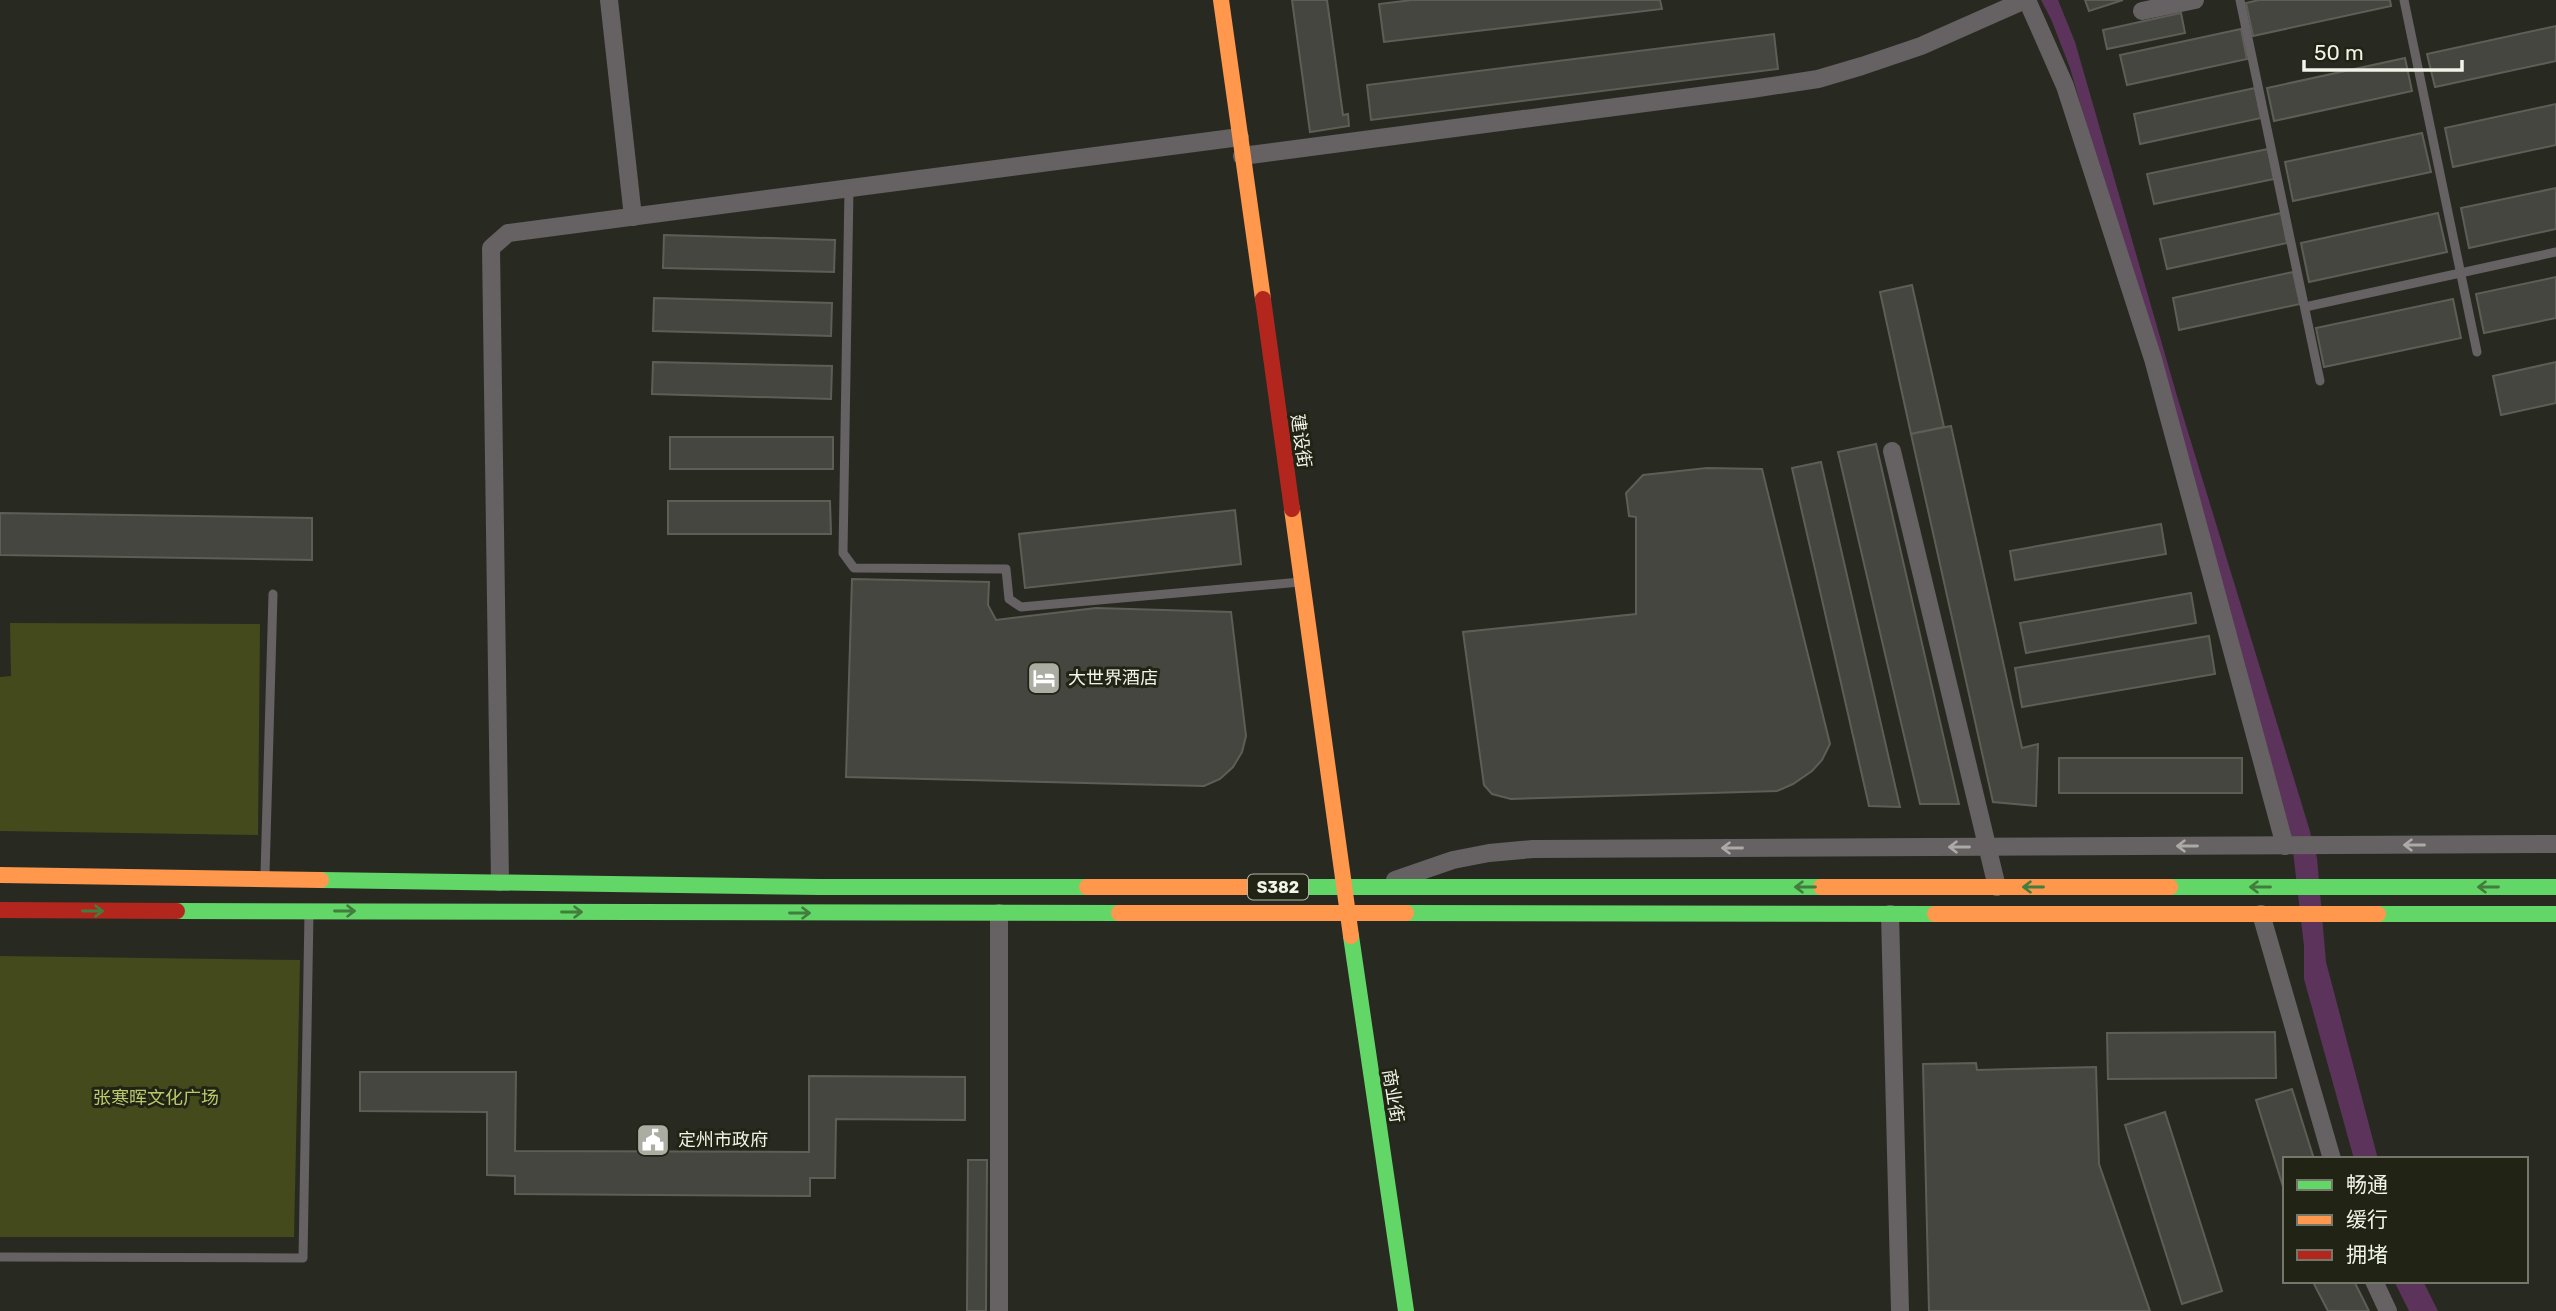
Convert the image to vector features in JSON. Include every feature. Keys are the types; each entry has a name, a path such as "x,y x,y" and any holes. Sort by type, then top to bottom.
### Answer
{"main road":[{"name":"建设街","path":"1221,0 1344,887"},
{"path":"0,866 22,876"},
{"name":"S382","path":"0,875 820,887 2556,887"},
{"name":"商业街","path":"1344,887 1406,1311"},
{"name":"S382","path":"0,910 2556,914"},
{"path":"0,927 53,911"}],"street":[{"path":"608,0 633,217"},
{"path":"1242,156 1818,79 1921,46 2026,0 2065,86 2153,359 2285,846"},
{"path":"2143,11 2194,0"},
{"path":"500,882 491,248 508,233 1240,137"},
{"path":"1892,451 1997,887"},
{"path":"1377,887 1453,860 1533,849 2556,844"},
{"path":"999,913 999,1311"},
{"path":"1890,914 1900,1311"},
{"path":"2261,914 2331,1157"},
{"path":"2375,1283 2388,1311"}],"lane":[{"path":"2240,0 2320,381"},
{"path":"2403,0 2477,352"},
{"path":"849,188 843,553 853,568 1006,569 1009,599 1021,607 1301,581"},
{"path":"2305,307 2556,252"},
{"path":"265,879 273,594"},
{"path":"0,1257 303,1258 309,911"}],"green space":[{"path":"10,623 260,624 258,835 0,831 0,677 11,676"},
{"name":"张寒晖文化广场","path":"0,956 300,960 294,1237 0,1237"}],"shaded area":[{"path":"2041,0 2058,0 2075,42 2177,396 2309,828 2317,858 2326,962 2377,1157 2353,1157 2304,979 2304,946 2291,834 2070,68"},
{"path":"2395,1283 2424,1283 2438,1311 2409,1311"}],"building":[{"path":"1292,0 1327,0 1343,115 1348,114 1349,126 1310,132"},
{"path":"1412,0 1660,0 1662,9 1384,42 1379,4"},
{"path":"2085,0 2123,0 2089,11"},
{"path":"2259,0 2390,0 2391,6 2253,36 2246,3"},
{"path":"2181,13 2185,33 2107,49 2103,30"},
{"path":"2556,26 2556,61 2435,87 2427,54"},
{"path":"2241,29 2247,59 2127,85 2120,55"},
{"path":"1774,34 1778,69 1371,120 1367,85"},
{"path":"2405,58 2412,91 2274,121 2267,88"},
{"path":"2255,88 2261,118 2140,144 2134,114"},
{"path":"2556,104 2556,145 2453,167 2445,128"},
{"path":"2422,133 2431,172 2293,201 2285,162"},
{"path":"2268,149 2274,179 2154,204 2147,174"},
{"path":"2556,188 2556,229 2469,248 2461,208"},
{"path":"2281,213 2287,243 2167,269 2160,239"},
{"path":"2438,213 2447,252 2309,282 2301,243"},
{"path":"664,235 835,240 834,272 663,268"},
{"path":"2293,272 2300,304 2179,330 2173,298"},
{"path":"2556,277 2556,318 2484,333 2476,294"},
{"path":"1912,285 1944,427 1911,434 1880,292"},
{"path":"654,298 832,303 831,336 653,331"},
{"path":"2453,299 2461,338 2324,367 2316,328"},
{"path":"653,362 832,366 831,399 652,394"},
{"path":"2556,362 2556,403 2501,415 2493,376"},
{"path":"1951,426 2022,748 2038,744 2036,806 1993,802 1911,434"},
{"path":"670,437 833,437 833,469 670,469"},
{"path":"1876,444 1959,804 1920,804 1838,452"},
{"path":"1821,462 1900,807 1869,806 1792,468"},
{"path":"1707,468 1762,469 1830,744 1822,760 1812,771 1777,791 1511,799 1492,794 1484,785 1463,632 1636,614 1636,517 1629,516 1626,493 1643,475"},
{"path":"668,501 830,501 831,534 668,534"},
{"path":"1235,510 1241,564 1025,588 1019,534"},
{"path":"0,513 312,518 312,560 0,555"},
{"path":"2161,524 2166,554 2015,580 2010,551"},
{"name":"大世界酒店","path":"852,579 989,582 988,605 996,620 1096,608 1231,612 1246,736 1242,752 1233,767 1220,779 1204,786 846,777"},
{"path":"2191,593 2196,623 2026,653 2020,623"},
{"path":"2209,636 2215,674 2022,707 2015,668"},
{"path":"2059,758 2242,758 2242,793 2059,793"},
{"path":"2275,1032 2276,1078 2108,1079 2107,1033"},
{"path":"1976,1063 1977,1070 2096,1067 2099,1164 2150,1311 1929,1311 1923,1064"},
{"path":"360,1072 516,1072 515,1151 809,1152 809,1076 965,1077 965,1120 836,1119 835,1178 810,1178 810,1196 515,1194 515,1176 487,1175 487,1112 360,1111"},
{"path":"2292,1089 2313,1157 2283,1157 2283,1187 2256,1100"},
{"path":"2165,1112 2222,1291 2182,1304 2125,1125"},
{"path":"968,1160 987,1160 986,1311 967,1311"},
{"path":"2355,1283 2369,1311 2328,1311 2314,1284"}],"traffic: fast":[{"path":"321,880 820,887 1087,887"},
{"path":"1300,887 1821,887"},
{"path":"2170,887 2556,887"},
{"path":"177,911 1119,913"},
{"path":"1406,913 1935,914"},
{"path":"2378,914 2556,914"},
{"path":"1351,936 1406,1311"}],"traffic: slow":[{"path":"1221,0 1263,299"},
{"path":"1292,509 1351,936"},
{"path":"0,875 321,880"},
{"path":"1087,887 1300,887"},
{"path":"1821,887 2170,887"},
{"path":"1119,913 1406,913"},
{"path":"1935,914 2378,914"}],"traffic: jam":[{"path":"1263,299 1292,509"},
{"path":"0,910 177,911"}],"place":[{"name":"大世界酒店","path":"1044,678"},
{"name":"定州市政府","path":"653,1140"}]}
